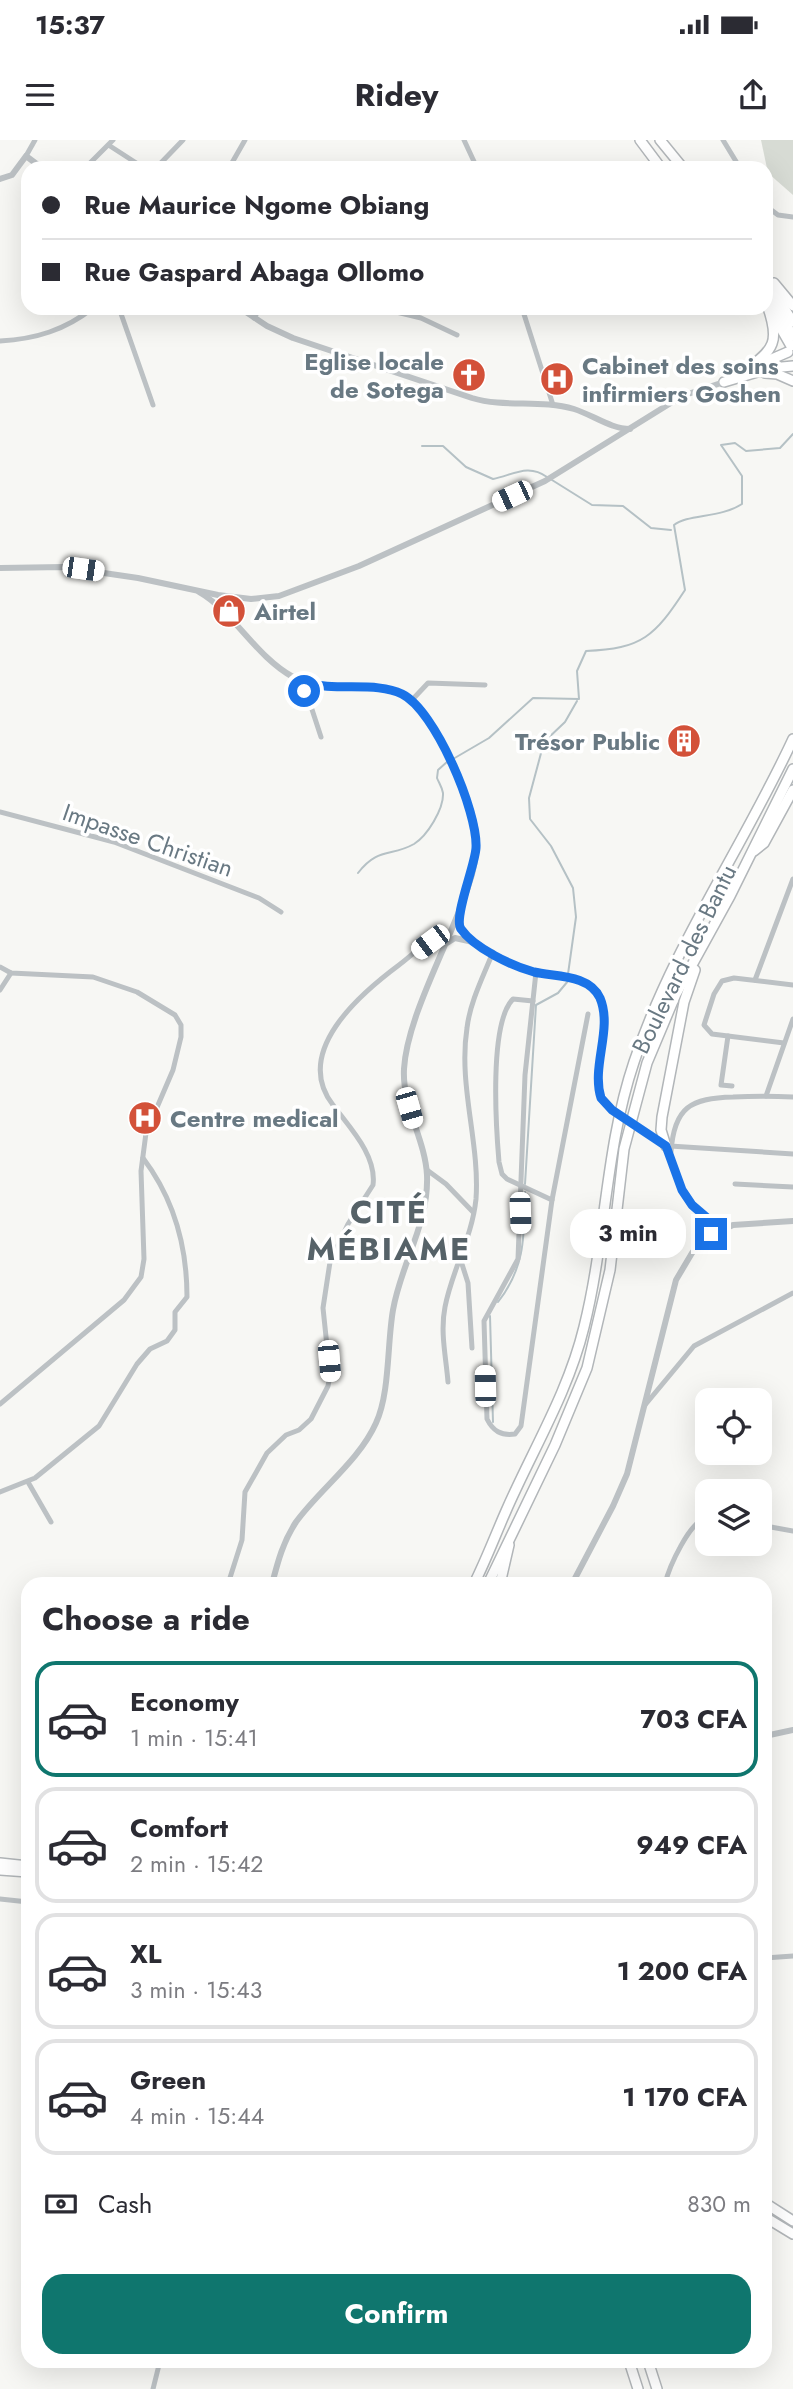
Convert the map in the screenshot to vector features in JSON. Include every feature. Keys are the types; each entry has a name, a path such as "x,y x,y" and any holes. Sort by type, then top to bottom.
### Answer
{"highway":[{"path":"639,140 654,161"},
{"path":"658,140 672,161"},
{"path":"658,140 677,161"},
{"path":"773,287 793,306"},
{"path":"773,289 793,315"},
{"path":"773,290 793,322"},
{"path":"747,372 793,365 791,344 773,297"},
{"path":"747,372 773,344 775,331 770,315"},
{"path":"773,315 791,344"},
{"path":"724,382 747,372 791,344"},
{"path":"747,372 777,373 793,381"},
{"name":"Boulevard des Bantu","path":"476,1577 558,1407 574,1363 596,1269 620,1108 639,1048 683,950 793,739"},
{"name":"Boulevard des Bantu","path":"491,1577 555,1445 587,1368 607,1291 621,1169 633,1109 663,1023 793,769"},
{"path":"752,852 764,843 793,790"},
{"path":"648,1134 656,1133 661,1124 684,1002 708,936"},
{"path":"661,1124 670,1149"},
{"path":"502,1577 508,1557 508,1540"},
{"path":"0,1863 21,1865"},
{"path":"0,1870 21,1872"},
{"path":"772,2207 791,2219"},
{"path":"772,2221 793,2234"},
{"path":"631,2368 638,2389"},
{"path":"650,2368 657,2389"}],"street":[{"path":"22,161 35,140"},
{"path":"163,161 183,140"},
{"path":"233,161 245,140"},
{"path":"464,140 474,161"},
{"path":"723,140 736,161"},
{"path":"92,161 111,143 135,161"},
{"path":"26,156 33,161"},
{"path":"0,179 12,175 21,163"},
{"path":"773,211 778,215 793,217"},
{"path":"0,341 42,335 62,328 82,315"},
{"path":"121,315 153,405"},
{"path":"250,315 293,338 481,401 552,405 632,429"},
{"path":"409,315 457,335"},
{"path":"524,315 552,405"},
{"path":"0,568 26,565 83,569 231,597 261,599 295,592 545,481 682,396 724,382"},
{"path":"603,421 612,434 607,445"},
{"path":"199,592 271,662 303,682 332,689 382,688 412,700 448,756 466,794 476,835 471,877 413,1028 404,1066 406,1097 427,1170 423,1217 394,1303 376,1423 292,1528 282,1546 274,1577"},
{"path":"221,612 220,601 231,597"},
{"path":"303,682 321,737"},
{"path":"412,700 428,683 485,685"},
{"name":"Impasse Christian","path":"0,811 114,842 259,898 281,912"},
{"path":"755,980 793,879"},
{"path":"457,917 462,931 493,952 536,972 585,982 598,993 604,1019 600,1093 612,1110 670,1149 793,1154"},
{"path":"230,1577 242,1539 245,1492 267,1453 286,1435 299,1430 311,1419 328,1386 330,1375 323,1308 326,1283 340,1239 373,1185 368,1161 356,1134 334,1107 324,1088 320,1070 321,1052 354,1004 382,978 436,938 459,938 475,942"},
{"path":"448,1381 442,1329 444,1309 474,1213 476,1189 466,1065 466,1029 473,1001 493,952"},
{"path":"0,967 11,973 93,977 138,992 175,1016 181,1025 180,1051 146,1133 143,1158 141,1277 124,1300 0,1404"},
{"path":"536,972 525,1075 518,1259 484,1321 487,1419 492,1429 499,1433 515,1434 521,1426 552,1200 588,1014"},
{"path":"0,990 11,973"},
{"path":"784,1043 712,1034 705,1030 714,994 722,981 734,978 793,985"},
{"path":"533,1000 513,999 507,1005 498,1044 496,1121 500,1170 507,1179 552,1200"},
{"path":"766,1096 793,1019"},
{"path":"728,1036 721,1085 732,1086"},
{"path":"576,1577 621,1490 676,1280 692,1253 714,1227 692,1205 679,1185 670,1149 678,1118 693,1103 711,1097 792,1095"},
{"path":"0,1492 28,1482 99,1426 137,1364 150,1349 167,1340 174,1330 175,1312 187,1297 175,1215 164,1187 143,1158"},
{"path":"427,1170 446,1184 474,1213"},
{"path":"735,1184 793,1187"},
{"path":"706,1217 733,1225 793,1221"},
{"path":"707,1237 733,1225"},
{"path":"461,1261 468,1283 472,1348"},
{"path":"643,1408 694,1346 793,1293"},
{"path":"28,1482 51,1522"},
{"path":"667,1577 672,1563 695,1524"},
{"path":"772,1527 793,1531"},
{"path":"772,1734 793,1730"},
{"path":"0,1899 21,1901"},
{"path":"772,1957 793,1955"},
{"path":"153,2389 158,2368"}],"shaded area":[{"path":"761,140 793,140 793,195 773,177 773,161 765,161"}],"waterway":[{"path":"453,759 489,738 533,698 579,699 577,671 586,651 605,650 634,643 655,629 685,590 674,525 687,519 724,512 742,504 742,476 721,445 735,443 746,451 780,448 793,434"},
{"path":"422,446 443,446 466,467 493,479 527,470 547,477"},
{"path":"552,480 592,505 623,506 651,528 671,530"},
{"path":"568,974 576,917 573,888 551,846 530,819 529,798 544,742 565,722 577,701"},
{"path":"358,873 372,859 406,848 424,835 441,807 443,793 437,778 438,770 448,761"},
{"path":"525,1184 536,1005 558,993 568,981"},
{"path":"498,1302 519,1263 525,1192"},
{"path":"490,1316 493,1422"}],"place":[{"name":"Eglise locale de Sotega","path":"469,375"},
{"name":"Cabinet des soins infirmiers Goshen","path":"557,379"},
{"name":"Airtel","path":"229,611"},
{"name":"Trésor Public","path":"684,741"},
{"name":"Centre medical","path":"145,1118"}],"district":[{"name":"CITÉ MÉBIAME","path":"389,1230"}],"route":[{"path":"304,691 303,682 332,689 382,688 406,695 418,706 459,778 475,828 475,857 457,917 459,927 475,942 516,964 531,971 585,982 598,993 604,1019 599,1087 601,1098 612,1110 666,1146 682,1190 692,1205 713,1223 711,1234"}]}
